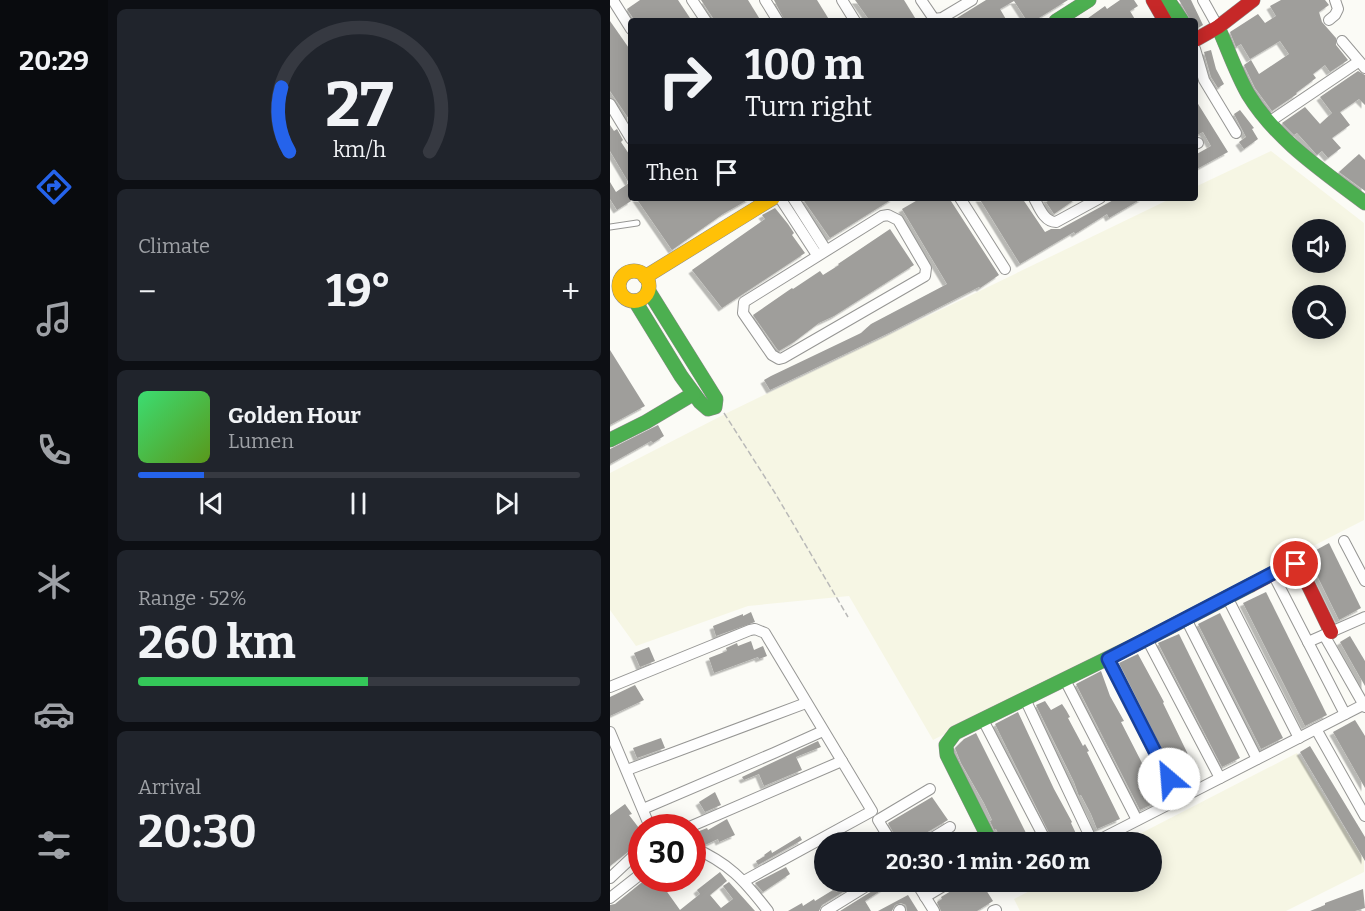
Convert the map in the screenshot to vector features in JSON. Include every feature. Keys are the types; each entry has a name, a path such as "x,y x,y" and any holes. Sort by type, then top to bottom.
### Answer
{"street":[{"path":"692,0 704,18"},
{"path":"765,0 776,18"},
{"path":"842,0 852,18"},
{"path":"921,0 933,18"},
{"path":"942,18 972,0"},
{"path":"1061,18 1089,0"},
{"path":"1153,0 1163,18"},
{"path":"1168,0 1180,18"},
{"path":"1203,0 1246,89 1269,122 1311,161 1364,203"},
{"path":"1198,37 1218,27 1253,0"},
{"path":"1329,20 1338,9 1335,0"},
{"path":"614,2 628,24"},
{"path":"1269,122 1361,65 1342,41"},
{"path":"1198,59 1204,80 1236,133"},
{"path":"610,104 628,135"},
{"path":"624,275 615,290 626,299 635,301 643,298 647,284 769,201"},
{"path":"782,201 822,253"},
{"path":"795,201 822,253"},
{"path":"962,201 1005,269"},
{"path":"1036,201 1045,218 1056,222 1093,201"},
{"path":"882,216 893,216 898,220 926,268 926,273 922,279 783,358 775,357 743,313 742,305 822,253 882,216"},
{"path":"610,269 624,275 633,272 647,284 716,399 716,404 708,410 693,394 635,301"},
{"path":"610,440 693,394"},
{"path":"1344,541 1364,581"},
{"path":"985,832 947,755 946,746 955,733 1108,659 1273,573 1296,564 1300,568 1327,634 1364,706 1114,832"},
{"path":"1273,573 1345,714"},
{"path":"1227,597 1298,738"},
{"path":"1308,642 1364,616"},
{"path":"1186,619 1256,759"},
{"path":"610,687 755,629 765,633 872,811 744,881"},
{"path":"1147,639 1220,778"},
{"path":"1108,659 1179,799"},
{"path":"1066,680 1137,820"},
{"path":"1025,699 1088,832"},
{"path":"627,770 806,703"},
{"path":"983,720 1041,832"},
{"path":"1316,729 1364,816"},
{"path":"643,809 823,731"},
{"path":"610,732 645,814"},
{"path":"706,820 842,762"},
{"path":"885,832 878,820 930,789"},
{"path":"941,832 949,827"},
{"path":"706,854 719,860 744,881 768,911"},
{"path":"610,878 628,861"},
{"path":"610,898 628,884"},
{"path":"826,911 857,892"},
{"path":"922,892 934,911"},
{"path":"925,897 933,892"}],"lane":[{"path":"610,227 637,223"}],"path":[{"path":"730,421 848,617"}],"green space":[{"path":"1271,151 1364,223 1364,520 933,740 849,596 748,606 636,646 610,610 610,473 729,412 1166,201 1198,201 1198,186"},
{"path":"1297,753 1364,860 1364,872 1286,911 1020,911 1014,899 1028,892 1162,892 1162,832 1143,832"}],"building":[{"path":"640,0 678,0 690,18 633,18 627,9"},
{"path":"701,0 748,0 759,18 713,18"},
{"path":"774,0 817,0 828,18 783,18"},
{"path":"855,0 904,0 915,18 868,18"},
{"path":"986,0 1068,0 1039,18 1025,18 1014,1 1000,9 1005,18 957,18"},
{"path":"1120,0 1134,0 1138,6 1130,11 1134,18 1088,18 1105,6 1107,9"},
{"path":"1179,0 1191,0 1203,25 1198,28 1198,18 1189,18"},
{"path":"1281,0 1325,0 1329,5 1319,12 1322,22 1336,38 1336,45 1348,60 1330,72 1325,65 1313,74 1316,78 1272,111 1255,88 1244,65 1251,60 1259,74 1289,54 1280,41 1250,59 1241,44 1236,47 1230,32 1258,14 1265,23 1276,16 1270,6"},
{"path":"610,21 628,47 628,118 610,91"},
{"path":"1211,50 1216,69 1224,84 1218,88 1211,77 1204,52"},
{"path":"1358,71 1365,75 1365,105 1359,99 1340,112 1350,125 1332,138 1341,148 1328,158 1322,151 1317,155 1297,133 1294,135 1282,123 1305,107 1320,124 1332,113 1320,97"},
{"path":"1198,104 1228,152 1198,168 1198,153 1211,146 1203,132 1198,134"},
{"path":"1240,110 1254,128 1252,129 1258,139 1244,149 1239,142 1246,137 1234,114"},
{"path":"610,125 614,131 617,129 623,140 621,142 628,152 628,181 610,151"},
{"path":"1359,154 1365,160 1365,191 1339,172"},
{"path":"610,182 616,192 628,184 628,201 631,201 617,210 610,199"},
{"path":"638,201 746,201 723,214 672,250"},
{"path":"804,201 889,201 830,238"},
{"path":"916,201 951,201 999,275 980,288 770,390 764,380 861,333 871,324 947,284 902,209"},
{"path":"981,201 1024,201 1045,232 1060,229 1111,201 1138,201 1109,218 1107,214 1020,264"},
{"path":"1048,201 1073,201 1054,214 1046,202"},
{"path":"775,208 794,233 792,235 805,253 722,308 692,270 765,219 762,215"},
{"path":"890,229 914,265 834,316 819,323 779,351 753,315 820,271 823,275 839,265"},
{"path":"610,350 645,406 610,425"},
{"path":"658,425 664,436 610,464 610,449"},
{"path":"1329,543 1361,608 1339,620 1307,555"},
{"path":"1266,592 1327,715 1305,726 1243,603"},
{"path":"751,612 755,622 716,636 713,626"},
{"path":"1220,613 1283,738 1261,749 1198,624"},
{"path":"1179,634 1240,758 1222,767 1158,643"},
{"path":"1350,636 1365,661 1365,686 1340,642"},
{"path":"751,641 754,650 763,646 767,656 714,673 709,658 727,651 726,648 737,643 738,646"},
{"path":"649,647 655,661 640,667 634,653"},
{"path":"1138,654 1164,702 1200,779 1181,787 1119,663"},
{"path":"1101,671 1110,696 1124,721 1121,722 1161,800 1140,810 1076,684"},
{"path":"635,685 644,700 610,716 610,697"},
{"path":"1045,701 1051,710 1062,704 1066,710 1083,746 1085,744 1089,751 1087,752 1120,819 1097,829 1036,705"},
{"path":"1018,712 1075,832 1049,832 995,724"},
{"path":"1355,720 1365,736 1365,788 1333,732"},
{"path":"976,733 1026,832 994,830 984,803 955,748 964,739"},
{"path":"661,738 665,748 637,758 633,748"},
{"path":"818,741 821,747 796,757 802,770 764,786 759,774 744,780 742,777"},
{"path":"1310,746 1365,837 1365,861 1300,752"},
{"path":"715,792 721,805 705,812 699,802"},
{"path":"932,797 948,820 928,832 893,832 888,823"},
{"path":"625,804 632,814 628,814 628,852 610,866 610,815"},
{"path":"727,819 735,835 706,845 706,828 708,830"},
{"path":"800,836 802,840 758,865 756,861 771,850 772,853"},
{"path":"786,867 790,874 763,892 755,883"},
{"path":"720,872 727,881 710,895 721,908 733,899 723,886 729,882 755,911 610,911 610,905 615,904 630,892 667,892 680,910 700,894 698,892 706,892 706,883"},
{"path":"1363,889 1365,908 1355,911 1310,911 1325,903"},
{"path":"830,892 843,892 822,905 819,911 788,911 802,903 803,906 814,899 815,901"},
{"path":"871,892 879,892 865,901 871,911 840,911"},
{"path":"949,892 987,892 993,901 977,911 941,911 937,902 942,899 941,897"},
{"path":"908,895 918,911 907,911 906,905 901,903 895,905 892,911 878,911"}],"traffic: fast":[{"path":"1061,18 1089,0"},
{"path":"1168,0 1180,18"},
{"path":"1218,27 1244,86 1259,111 1301,154 1365,203"},
{"path":"635,301 681,376 700,402 708,409 715,407 716,399 648,290"},
{"path":"610,440 693,394"},
{"path":"986,832 947,755 946,745 955,733 1251,585"}],"traffic: slow":[{"path":"645,277 768,201"},
{"path":"634,271 644,276 649,286 644,296 634,301 624,296 619,286 624,276 634,271"}],"traffic: jam":[{"path":"1153,0 1163,18"},
{"path":"1198,38 1218,27 1253,0"},
{"path":"1251,585 1293,563 1300,568 1331,632"}],"route":[{"path":"1169,779 1108,659 1273,573 1296,564"}]}
